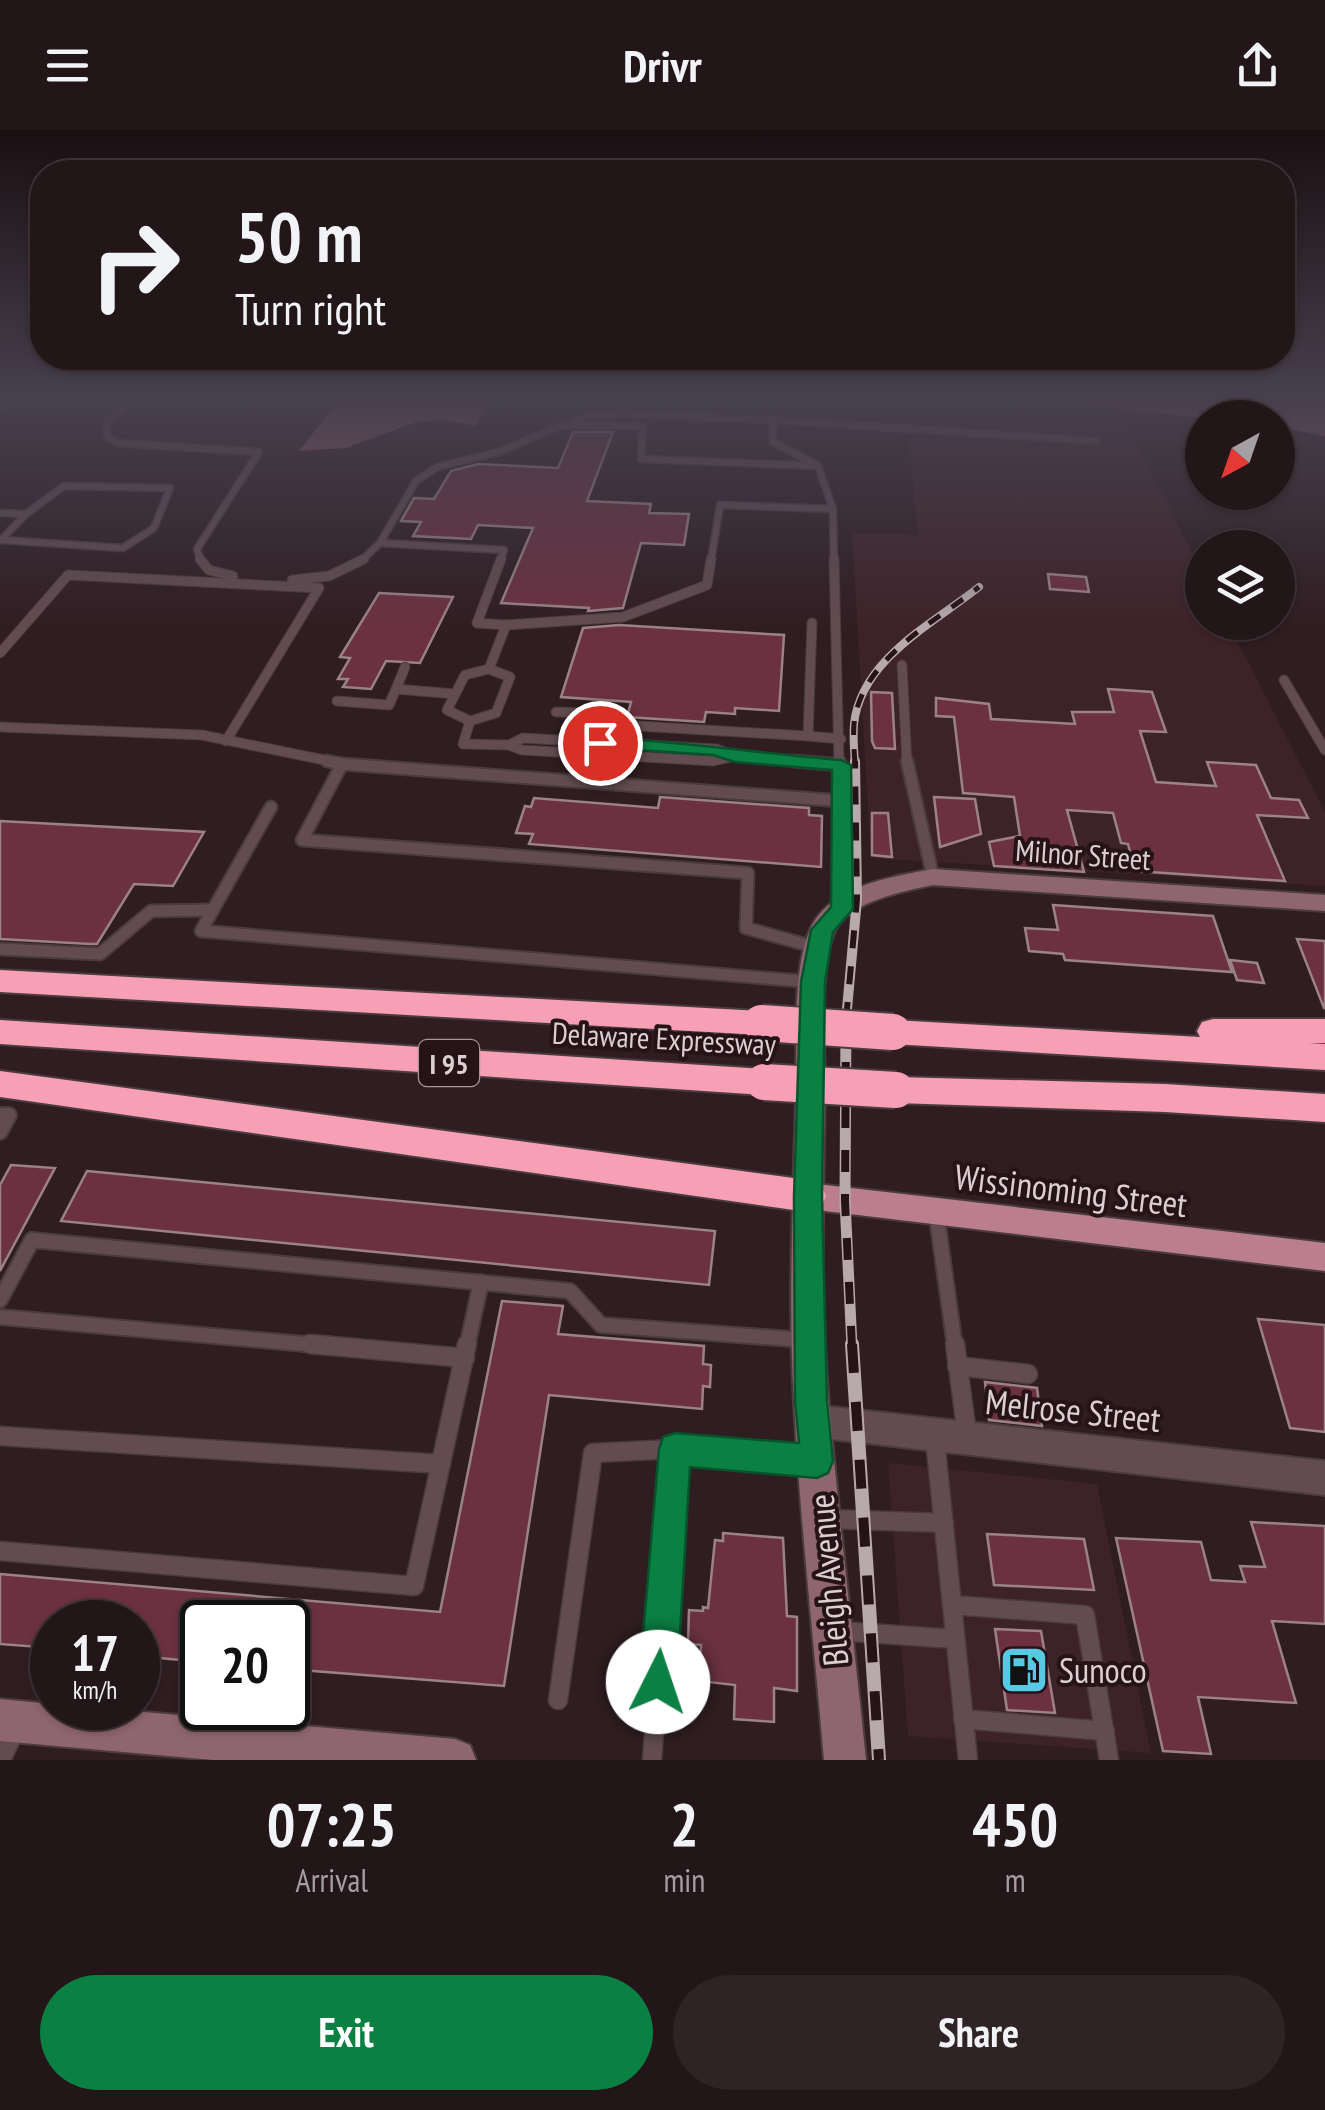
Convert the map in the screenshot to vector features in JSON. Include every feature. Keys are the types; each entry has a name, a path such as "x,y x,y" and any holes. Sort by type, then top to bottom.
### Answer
{"highway":[{"name":"Delaware Expressway","path":"0,981 1325,1057"},
{"path":"893,1032 1325,1031"},
{"name":"Delaware Expressway","path":"0,1032 896,1090 1165,1098 1325,1108"},
{"path":"0,1084 808,1196"}],"main road":[{"name":"Milnor Street","path":"842,909 888,886 933,877 1325,903"},
{"path":"813,982 822,930 842,909"},
{"name":"Bleigh Avenue","path":"813,982 808,1196 813,1421 846,1760"},
{"name":"Wissinoming Street","path":"808,1196 1325,1257"},
{"path":"9,1721 247,1751 455,1760"}],"street":[{"name":"Melrose Street","path":"813,1421 1325,1478"}],"lane":[{"path":"243,477 197,549 200,564 208,571 266,580 333,578 371,554 423,477"},
{"path":"822,477 833,509 842,909"},
{"path":"0,513 26,514 64,486 170,488 154,528 123,548 1,540 26,514"},
{"path":"380,543 504,550 477,623 506,625 623,617 707,585 720,505 833,509"},
{"path":"0,653 68,575 319,588 226,741"},
{"path":"808,736 812,622"},
{"path":"489,669 506,625"},
{"path":"902,665 907,766 933,877"},
{"path":"337,701 388,705 405,668"},
{"path":"489,669 510,677 496,714 470,721 447,710 465,675 489,669"},
{"path":"1284,680 1325,750"},
{"path":"396,690 455,694"},
{"path":"556,712 588,713 621,725 841,739"},
{"path":"470,721 463,744 509,745 523,738 716,750 735,756 841,765"},
{"path":"0,727 202,735 342,764 842,796"},
{"path":"342,764 302,840 748,874 746,928 818,948"},
{"path":"270,807 202,931 813,982"},
{"path":"0,949 100,954 151,911 213,910"},
{"path":"0,1114 9,1116 0,1132"},
{"path":"936,1211 957,1366 944,1523 968,1760"},
{"path":"0,1300 32,1240 570,1291 601,1324 810,1340"},
{"path":"0,1551 414,1586 481,1282"},
{"path":"0,1317 464,1358"},
{"path":"957,1366 1028,1374"},
{"path":"0,1436 441,1464"},
{"path":"558,1700 593,1453 675,1449 817,1461"},
{"path":"652,1760 675,1449"},
{"path":"822,1519 944,1523"},
{"path":"952,1604 1084,1615 1110,1760"},
{"path":"834,1631 955,1640"},
{"path":"964,1719 1104,1731"},
{"path":"1,1760 9,1721"}],"shaded area":[{"path":"913,477 1153,477 1185,539 1185,640 1237,640 1325,812 1325,886 871,858 852,533 918,535"},
{"path":"888,1463 1097,1484 1151,1753 908,1736"}],"building":[{"path":"447,477 596,477 587,501 651,504 649,513 689,514 684,545 641,543 623,608 588,611 589,608 501,603 533,528 478,525 471,539 413,536 421,522 401,521 414,498 434,499"},
{"path":"1048,574 1086,577 1089,592 1050,589"},
{"path":"379,593 453,597 420,663 386,661 371,689 343,687 348,679 338,679 350,658 340,657"},
{"path":"619,625 784,635 779,711 735,708 735,714 706,712 704,722 627,717 631,702 561,697 583,628"},
{"path":"1108,689 1152,692 1166,732 1140,731 1156,782 1216,786 1207,762 1256,765 1271,798 1299,800 1308,818 1257,815 1285,881 1135,871 1128,844 1121,843 1113,813 1067,810 1084,872 994,866 989,842 1020,836 1014,797 963,793 954,717 936,716 936,698 989,704 991,719 1075,724 1072,712 1114,712"},
{"path":"871,692 892,693 895,749 875,748 872,741"},
{"path":"660,797 809,808 809,815 822,816 821,867 529,844 533,834 516,833 525,806 531,807 534,798 658,808"},
{"path":"934,797 975,799 981,834 940,847"},
{"path":"872,813 888,813 892,857 872,855"},
{"path":"0,821 204,832 173,886 134,884 97,944 90,944 0,939"},
{"path":"1053,905 1213,916 1232,972 1065,960 1063,954 1029,951 1025,928 1058,930"},
{"path":"1297,939 1325,941 1325,1008 1324,1008"},
{"path":"1230,960 1257,963 1264,983 1237,980"},
{"path":"11,1165 55,1168 0,1271 0,1185"},
{"path":"87,1171 715,1231 709,1285 61,1221"},
{"path":"502,1301 563,1306 558,1334 704,1346 703,1364 711,1365 710,1387 703,1386 702,1409 549,1395 504,1686 310,1671 310,1601 440,1612"},
{"path":"1258,1319 1325,1325 1325,1432 1290,1428"},
{"path":"985,1382 1037,1388 1042,1426 989,1420"},
{"path":"1251,1522 1325,1526 1325,1624 1272,1621 1296,1703 1198,1697 1211,1754 1163,1751 1116,1538 1201,1542 1211,1580 1245,1582 1240,1566 1265,1567"},
{"path":"723,1533 783,1538 787,1616 797,1617 797,1691 774,1688 774,1722 734,1719 735,1685 700,1681 701,1645 688,1644 689,1610 708,1608 715,1540 723,1541"},
{"path":"987,1534 1084,1539 1094,1590 994,1585"},
{"path":"0,1574 301,1600 180,1600 180,1660 160,1658 160,1600 30,1600 30,1646 0,1644"},
{"name":"Sunoco","path":"995,1629 1041,1631 1055,1713 1007,1710"}],"railway":[{"path":"855,763 854,724 870,680 902,645 979,587"},
{"path":"846,1020 857,899 855,761"},
{"path":"846,1018 845,1201 852,1347"},
{"path":"852,1344 879,1760"}],"place":[{"name":"Sunoco","path":"1024,1670"}],"route":[{"path":"600,743 716,750 735,756 841,765 842,909 822,930 813,982 808,1196 811,1401 817,1461 675,1449 658,1682"}]}
